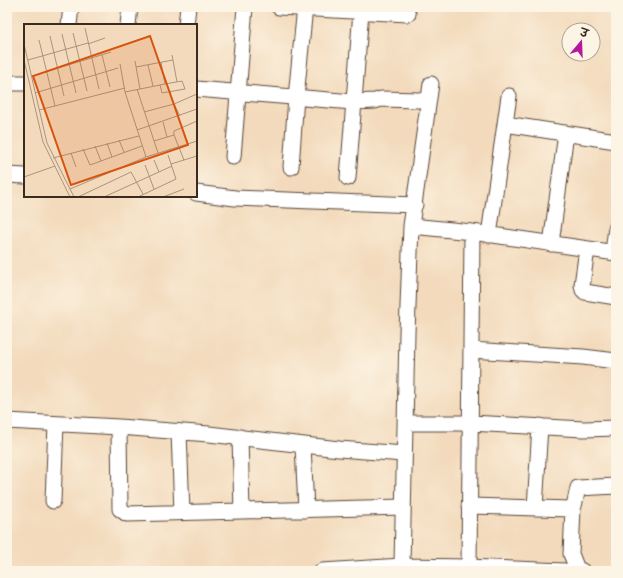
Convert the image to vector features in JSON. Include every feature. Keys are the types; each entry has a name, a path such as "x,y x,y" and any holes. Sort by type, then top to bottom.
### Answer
{"street":[{"path":"69,24 71,7"},
{"path":"128,24 130,7"},
{"path":"186,24 188,7"},
{"path":"232,157 245,7"},
{"path":"279,7 408,14"},
{"path":"291,167 305,8"},
{"path":"348,178 361,11"},
{"path":"7,83 24,83"},
{"path":"402,566 406,333 412,226 431,84"},
{"path":"197,89 353,102 375,101 381,98 419,100"},
{"path":"489,235 509,96"},
{"path":"504,124 616,141"},
{"path":"551,244 566,133"},
{"path":"7,175 24,176"},
{"path":"197,193 235,198 415,205"},
{"path":"412,226 472,232 614,253 616,228"},
{"path":"469,567 472,232"},
{"path":"587,249 582,285 583,290 585,292 616,297"},
{"path":"471,350 583,357 616,361"},
{"path":"7,421 119,427 240,437 404,454"},
{"path":"405,423 470,423 584,429 616,428"},
{"path":"53,501 56,424"},
{"path":"535,508 540,426"},
{"path":"119,427 120,509 127,514 403,507"},
{"path":"179,432 182,513"},
{"path":"240,437 242,511"},
{"path":"303,444 306,510"},
{"path":"582,571 577,569 571,554 574,517 573,508 578,488 616,486"},
{"path":"469,506 573,508"},
{"path":"322,571 402,566 565,571"}]}
